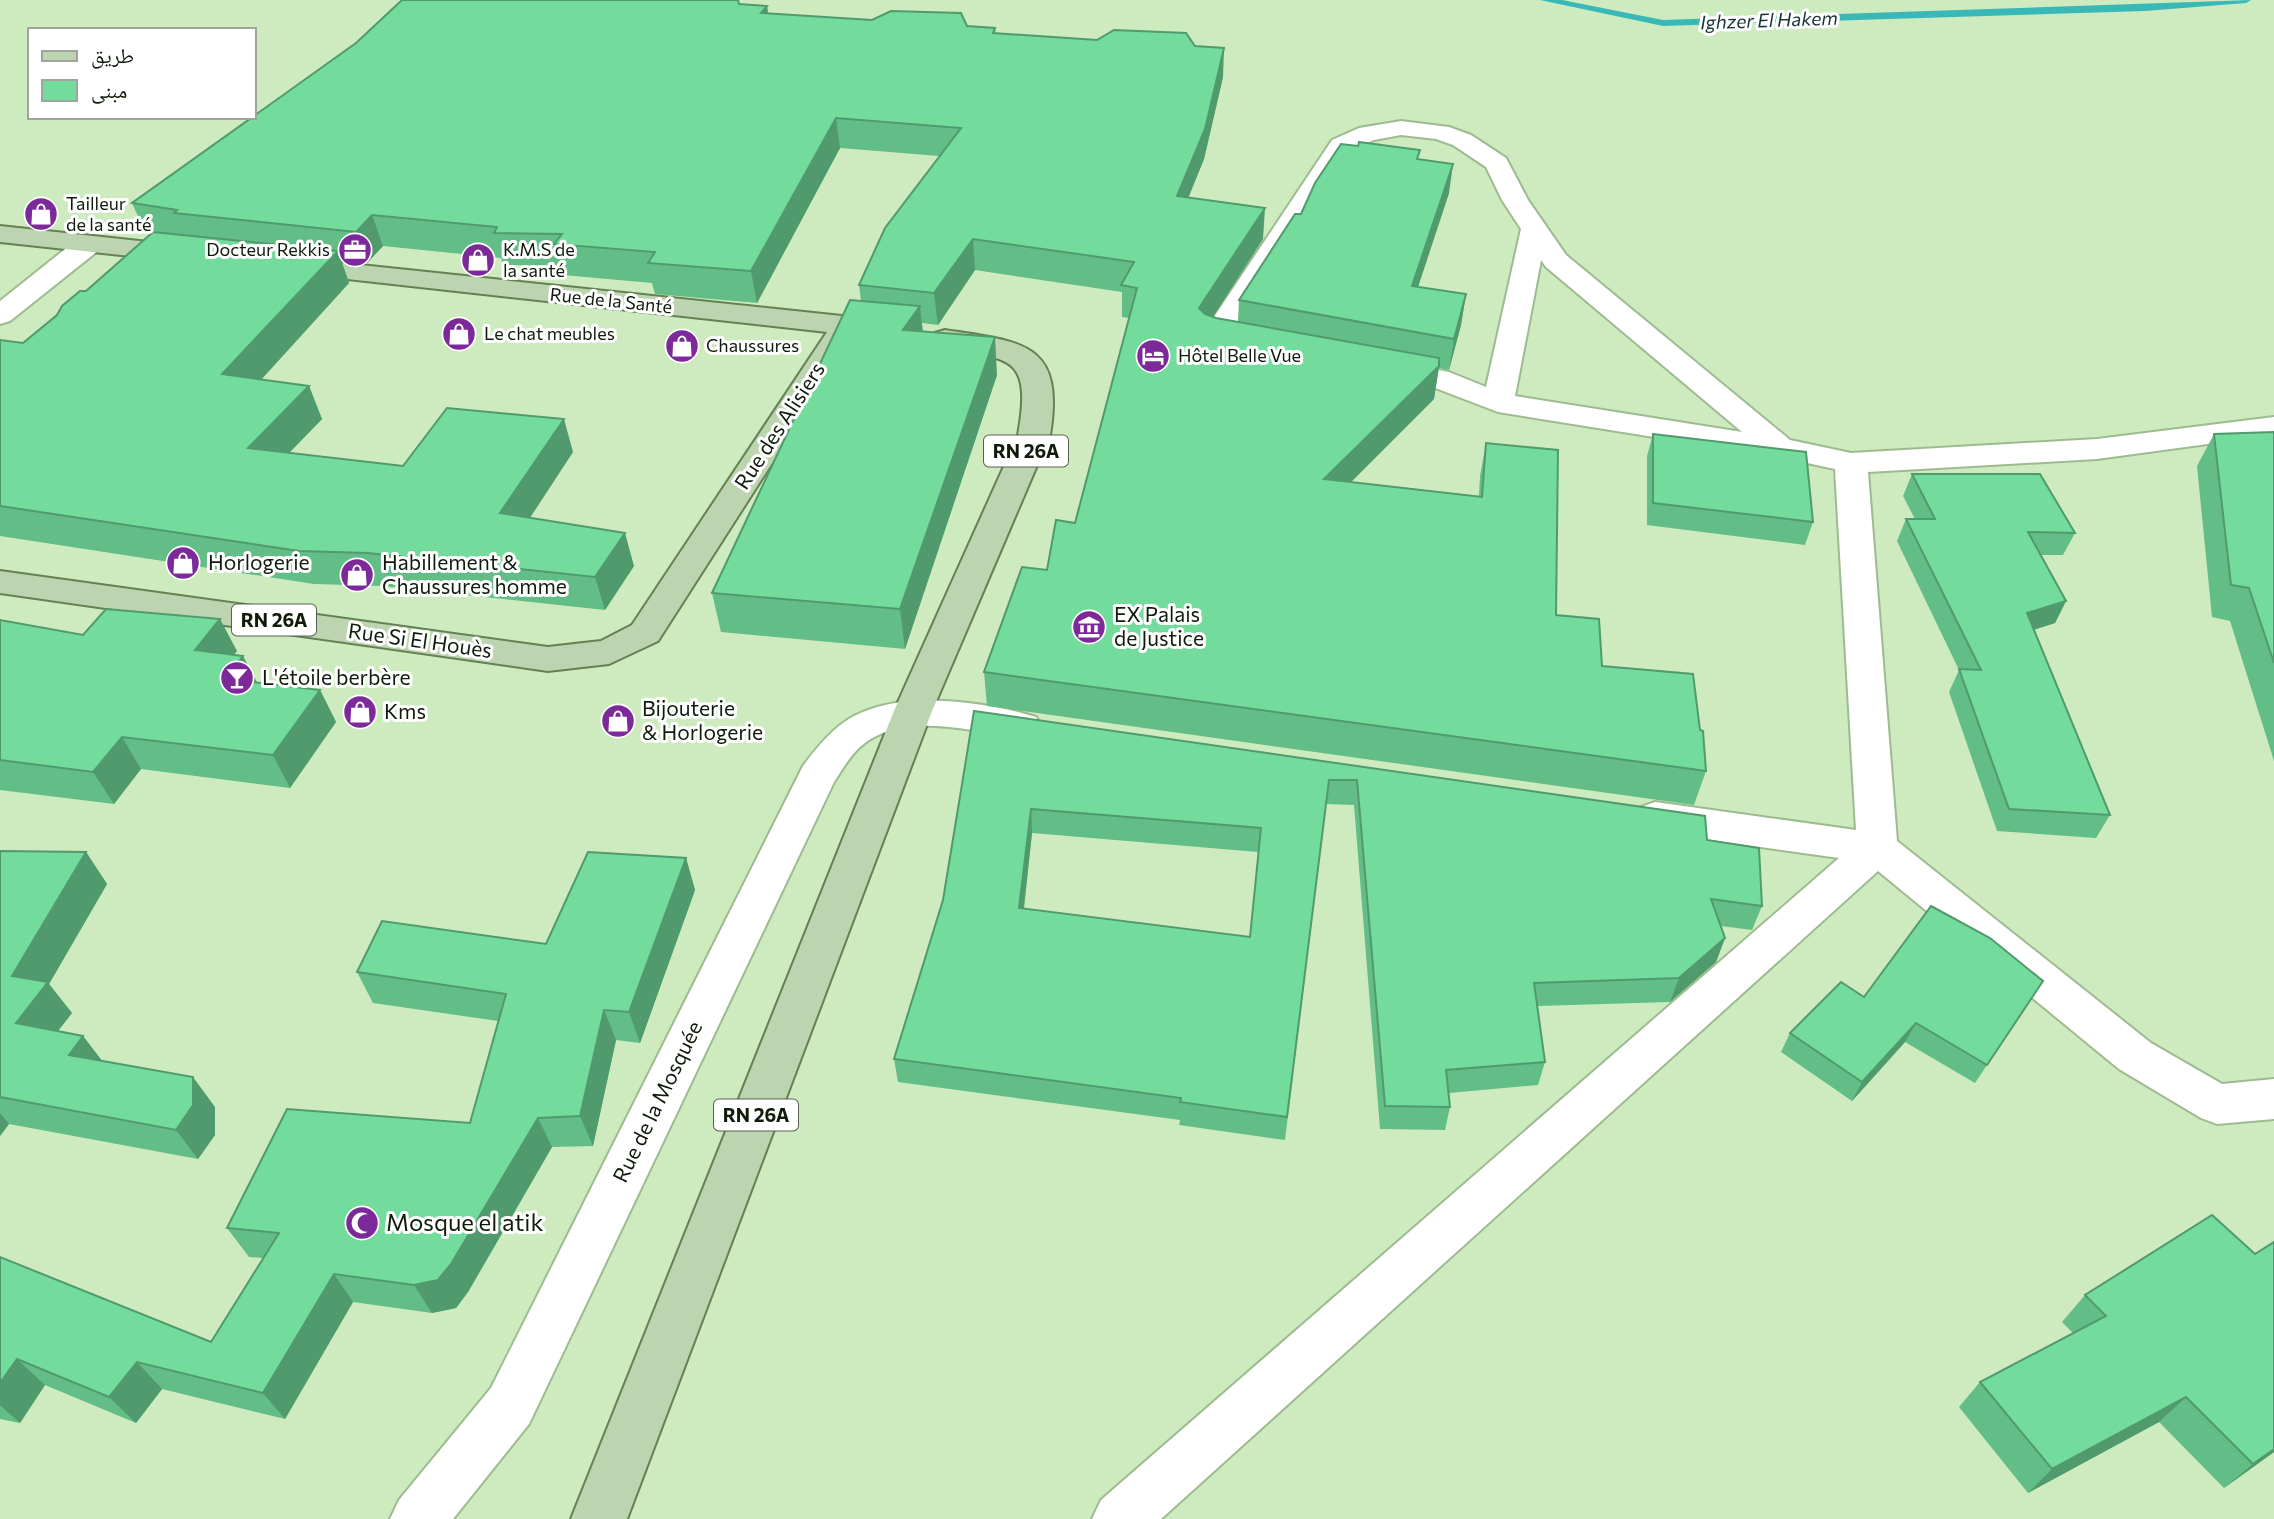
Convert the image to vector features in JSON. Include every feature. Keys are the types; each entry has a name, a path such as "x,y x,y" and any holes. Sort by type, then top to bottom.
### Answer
{"main road":[{"path":"0,234 212,257"},
{"name":"Rue de la Santé","path":"267,263 845,326"},
{"name":"Rue des Alisiers","path":"548,659 609,652 645,633 845,326"},
{"name":"RN 26A","path":"598,1519 913,711 1034,435 1041,390 1038,374 1029,363 1011,352 908,333 845,326"},
{"name":"Rue Si El Houès","path":"0,582 548,659"}],"street":[{"path":"1268,347 1215,338 1341,145 1368,133 1401,128 1440,132 1462,140 1497,163 1534,229 1556,261 1779,447"},
{"path":"1498,403 1534,229"},
{"path":"0,315 89,244"},
{"path":"1359,364 1438,378 1498,403 1779,447 1851,463 2097,449 2274,426"},
{"path":"1851,463 1877,848"},
{"path":"913,711 1065,732"},
{"name":"Rue de la Mosquée","path":"418,1519 425,1514 510,1406 817,776 849,735 890,715 913,711"},
{"path":"1616,811 1877,848 2135,1056 2217,1104 2274,1099"},
{"path":"1120,1519 1877,848"}],"building":[{"path":"402,0 738,0 739,4 767,6 761,13 872,20 891,11 961,13 967,26 995,28 993,33 1097,40 1114,30 1186,33 1195,46 1224,48 1205,129 1177,196 1265,208 1199,308 1205,314 1216,318 1439,358 1439,366 1324,479 1482,497 1486,443 1558,450 1556,615 1599,619 1602,666 1693,674 1700,730 1703,731 1706,771 984,672 1022,567 1047,570 1056,520 1075,523 1137,288 1121,285 1134,262 973,239 934,293 859,285 885,228 961,128 836,118 751,271 648,263 655,252 554,244 562,234 494,233 497,227 372,215 356,232 174,213 177,210 132,203 250,119 256,119 256,114 356,43"},
{"path":"1359,142 1420,150 1417,159 1453,164 1412,286 1466,294 1454,339 1239,300 1295,214 1301,214 1315,183 1341,144 1358,146"},
{"path":"153,232 338,251 222,374 309,386 248,448 403,466 447,408 564,419 500,513 625,533 595,577 368,553 299,551 0,506 0,340 23,343 57,315 62,306 80,291 86,291"},
{"path":"850,300 920,306 903,330 995,337 900,609 712,593"},
{"path":"2274,432 2274,663 2249,588 2231,585 2214,434"},
{"path":"1653,434 1806,452 1813,522 1653,503"},
{"path":"1912,474 2040,474 2075,533 2028,532 2066,601 2027,613 2110,815 2009,809 1959,669 1981,670 1906,519 1935,519"},
{"path":"106,609 220,619 195,650 243,656 226,679 320,690 273,755 122,737 93,772 0,760 0,620 83,635"},
{"path":"974,711 1705,816 1707,840 1759,848 1762,906 1711,899 1725,938 1679,978 1534,983 1545,1062 1446,1070 1450,1107 1385,1106 1357,780 1329,780 1287,1117 1180,1102 1181,1098 894,1059 943,900","holes":["1031,809 1261,828 1250,937 1019,908"]},
{"path":"0,851 86,852 12,976 48,982 16,1023 83,1036 69,1055 193,1077 193,1105 176,1130 0,1097"},
{"path":"588,852 686,858 629,1012 604,1010 580,1116 538,1118 451,1264 438,1280 414,1285 334,1274 263,1393 137,1362 109,1397 17,1359 0,1383 0,1257 211,1342 279,1233 227,1228 287,1109 470,1123 506,994 357,972 382,921 546,944"},
{"path":"1931,906 1990,938 2043,981 1987,1065 1916,1023 1862,1082 1790,1033 1841,982 1864,997"},
{"path":"2212,1215 2255,1254 2274,1242 2274,1449 2253,1464 2186,1397 2052,1469 1980,1382 2106,1316 2085,1295"}],"waterway":[{"name":"Ighzer El Hakem","path":"1545,0 1663,23 2145,8 2246,0"}],"place":[{"name":"Tailleur de la santé","path":"41,214"},
{"name":"Docteur Rekkis","path":"355,250"},
{"name":"K.M.S de la santé","path":"478,260"},
{"name":"Le chat meubles","path":"459,334"},
{"name":"Chaussures","path":"682,346"},
{"name":"Hôtel Belle Vue","path":"1153,356"},
{"name":"Horlogerie","path":"183,563"},
{"name":"Habillement & Chaussures homme","path":"357,575"},
{"name":"EX Palais de Justice","path":"1089,627"},
{"name":"L'étoile berbère","path":"237,678"},
{"name":"Kms","path":"360,712"},
{"name":"Bijouterie & Horlogerie","path":"618,721"},
{"name":"Mosque el atik","path":"362,1223"}]}
